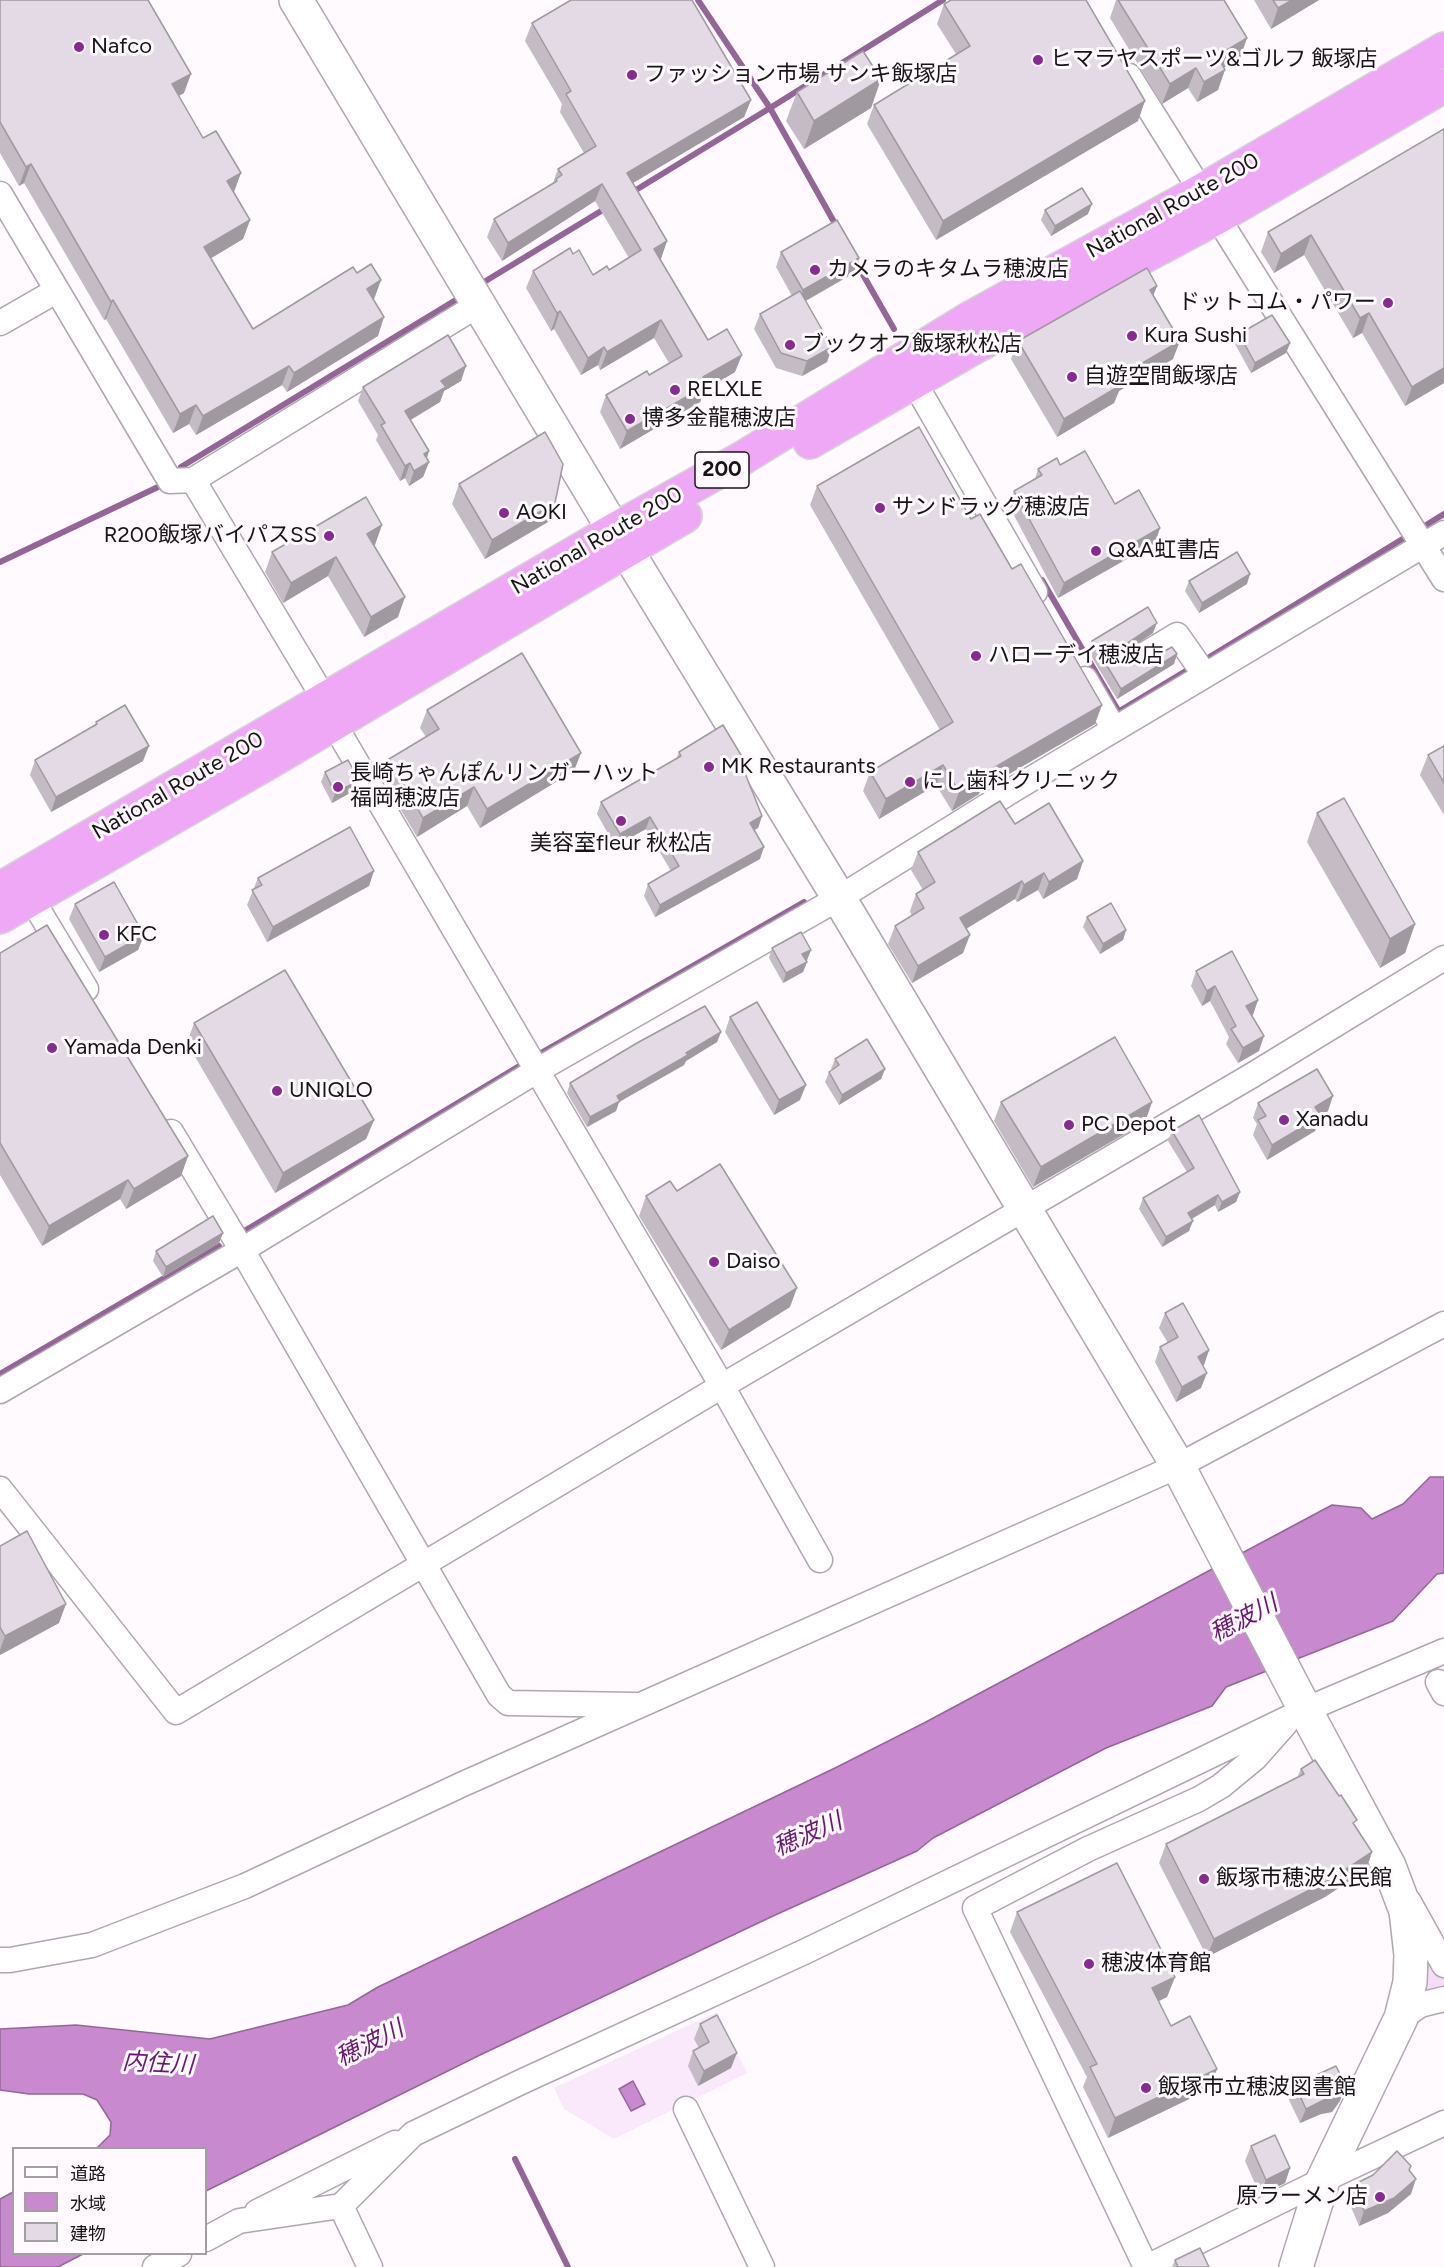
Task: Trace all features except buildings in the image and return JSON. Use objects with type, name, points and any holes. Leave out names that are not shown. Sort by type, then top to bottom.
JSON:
[{"type":"highway","name":"National Route 200","points":[[0,916],[330,712],[620,540],[973,348],[1209,204],[1444,49]]},
{"type":"highway","name":"National Route 200","points":[[620,540],[741,459],[967,320],[1209,204],[1444,86]]},
{"type":"highway","name":"National Route 200","points":[[0,889],[330,712]]},
{"type":"street","points":[[296,0],[620,540],[839,898],[1179,1466],[1299,1710],[1444,1965]]},
{"type":"street","points":[[1119,61],[1209,204],[1425,535],[1444,579]]},
{"type":"street","points":[[0,194],[170,481],[194,480],[478,305]]},
{"type":"street","points":[[0,323],[56,291]]},
{"type":"street","points":[[914,382],[1043,607]]},
{"type":"street","points":[[194,480],[722,1386],[820,1560]]},
{"type":"street","points":[[0,1391],[242,1250],[538,1070],[839,898],[1114,729],[1200,667],[1425,535]]},
{"type":"street","points":[[1134,661],[1177,635],[1200,667]]},
{"type":"street","points":[[1072,658],[1114,729]]},
{"type":"street","points":[[31,898],[98,1009]]},
{"type":"street","points":[[0,1489],[176,1712],[722,1386],[1286,1055],[1444,958]]},
{"type":"street","points":[[158,1109],[499,1695],[508,1703],[640,1706]]},
{"type":"street","points":[[0,1960],[92,1945],[245,1886],[463,1784],[1179,1466],[1444,1324]]},
{"type":"street","points":[[207,2238],[413,2134],[804,1952],[1299,1710],[1444,1651]]},
{"type":"street","points":[[1299,1710],[1255,1758],[1221,1786],[1199,1799],[1088,1849],[975,1908],[1146,2267],[1444,2123]]},
{"type":"street","points":[[1296,2267],[1323,2180],[1401,2018],[1410,1982],[1411,1955],[1406,1911],[1389,1866]]},
{"type":"street","points":[[1401,2018],[1420,2006],[1444,1999]]},
{"type":"street","points":[[686,2109],[762,2267]]},
{"type":"street","points":[[239,2221],[341,2206],[413,2134]]},
{"type":"street","points":[[341,2206],[370,2267]]},
{"type":"street","points":[[155,2267],[176,2255]]},
{"type":"shaded area","points":[[1422,1939],[1444,1978],[1444,1992],[1420,1999]]},
{"type":"shaded area","points":[[717,2012],[747,2073],[614,2139],[564,2109],[554,2088]]},
{"type":"water","points":[[1430,1477],[1444,1477],[1444,1573],[1437,1574],[1393,1621],[1226,1687],[1212,1706],[1106,1748],[933,1838],[917,1851],[773,1916],[480,2055],[207,2191],[207,2147],[98,2147],[110,2135],[111,2122],[97,2100],[83,2094],[29,2094],[0,2090],[0,2029],[76,2025],[210,2039],[348,2005],[378,1987],[924,1723],[1332,1505],[1361,1508],[1372,1519],[1403,1504]]},
{"type":"water","points":[[633,2081],[645,2104],[631,2111],[619,2089]]},
{"type":"water","points":[[12,2193],[12,2255],[81,2255],[58,2267],[0,2267],[0,2199]]},
{"type":"waterway","points":[[698,0],[770,108],[943,0]]},
{"type":"waterway","points":[[631,193],[770,108],[838,229]]},
{"type":"waterway","points":[[484,282],[606,208]]},
{"type":"waterway","points":[[854,259],[894,329]]},
{"type":"waterway","points":[[181,467],[459,298]]},
{"type":"waterway","points":[[0,562],[158,487]]},
{"type":"waterway","points":[[1418,530],[1444,514]]},
{"type":"waterway","points":[[1203,661],[1409,535]]},
{"type":"waterway","points":[[1042,580],[1119,712]]},
{"type":"waterway","points":[[1113,715],[1194,666]]},
{"type":"waterway","points":[[541,1053],[804,902]]},
{"type":"waterway","points":[[241,1233],[521,1065]]},
{"type":"waterway","points":[[0,1374],[219,1246]]},
{"type":"waterway","points":[[515,2159],[568,2267]]},
{"type":"place","name":"Nafco","points":[[79,47]]},
{"type":"place","name":"ヒマラヤスポーツ&ゴルフ 飯塚店","points":[[1038,60]]},
{"type":"place","name":"ファッション市場 サンキ飯塚店","points":[[632,75]]},
{"type":"place","name":"カメラのキタムラ穂波店","points":[[815,270]]},
{"type":"place","name":"ドットコム・パワー","points":[[1388,303]]},
{"type":"place","name":"Kura Sushi","points":[[1132,336]]},
{"type":"place","name":"ブックオフ飯塚秋松店","points":[[790,345]]},
{"type":"place","name":"自遊空間飯塚店","points":[[1072,377]]},
{"type":"place","name":"RELXLE","points":[[675,390]]},
{"type":"place","name":"博多金龍穂波店","points":[[630,419]]},
{"type":"place","name":"サンドラッグ穂波店","points":[[880,508]]},
{"type":"place","name":"AOKI","points":[[504,513]]},
{"type":"place","name":"R200飯塚バイパスSS","points":[[329,536]]},
{"type":"place","name":"Q&A虹書店","points":[[1096,551]]},
{"type":"place","name":"ハローデイ穂波店","points":[[976,656]]},
{"type":"place","name":"MK Restaurants","points":[[709,767]]},
{"type":"place","name":"にし歯科クリニック","points":[[910,782]]},
{"type":"place","name":"長崎ちゃんぽんリンガーハット 福岡穂波店","points":[[338,787]]},
{"type":"place","name":"美容室fleur 秋松店","points":[[621,821]]},
{"type":"place","name":"KFC","points":[[104,935]]},
{"type":"place","name":"Yamada Denki","points":[[52,1048]]},
{"type":"place","name":"UNIQLO","points":[[277,1091]]},
{"type":"place","name":"Xanadu","points":[[1284,1120]]},
{"type":"place","name":"PC Depot","points":[[1069,1125]]},
{"type":"place","name":"Daiso","points":[[714,1262]]},
{"type":"place","name":"飯塚市穂波公民館","points":[[1204,1879]]},
{"type":"place","name":"穂波体育館","points":[[1089,1964]]},
{"type":"place","name":"飯塚市立穂波図書館","points":[[1146,2088]]},
{"type":"place","name":"原ラーメン店","points":[[1380,2197]]},
{"type":"water label","name":"穂波川","points":[[1244,1619]]},
{"type":"water label","name":"穂波川","points":[[808,1835]]},
{"type":"water label","name":"穂波川","points":[[370,2044]]},
{"type":"water label","name":"内住川","points":[[158,2064]]}]
